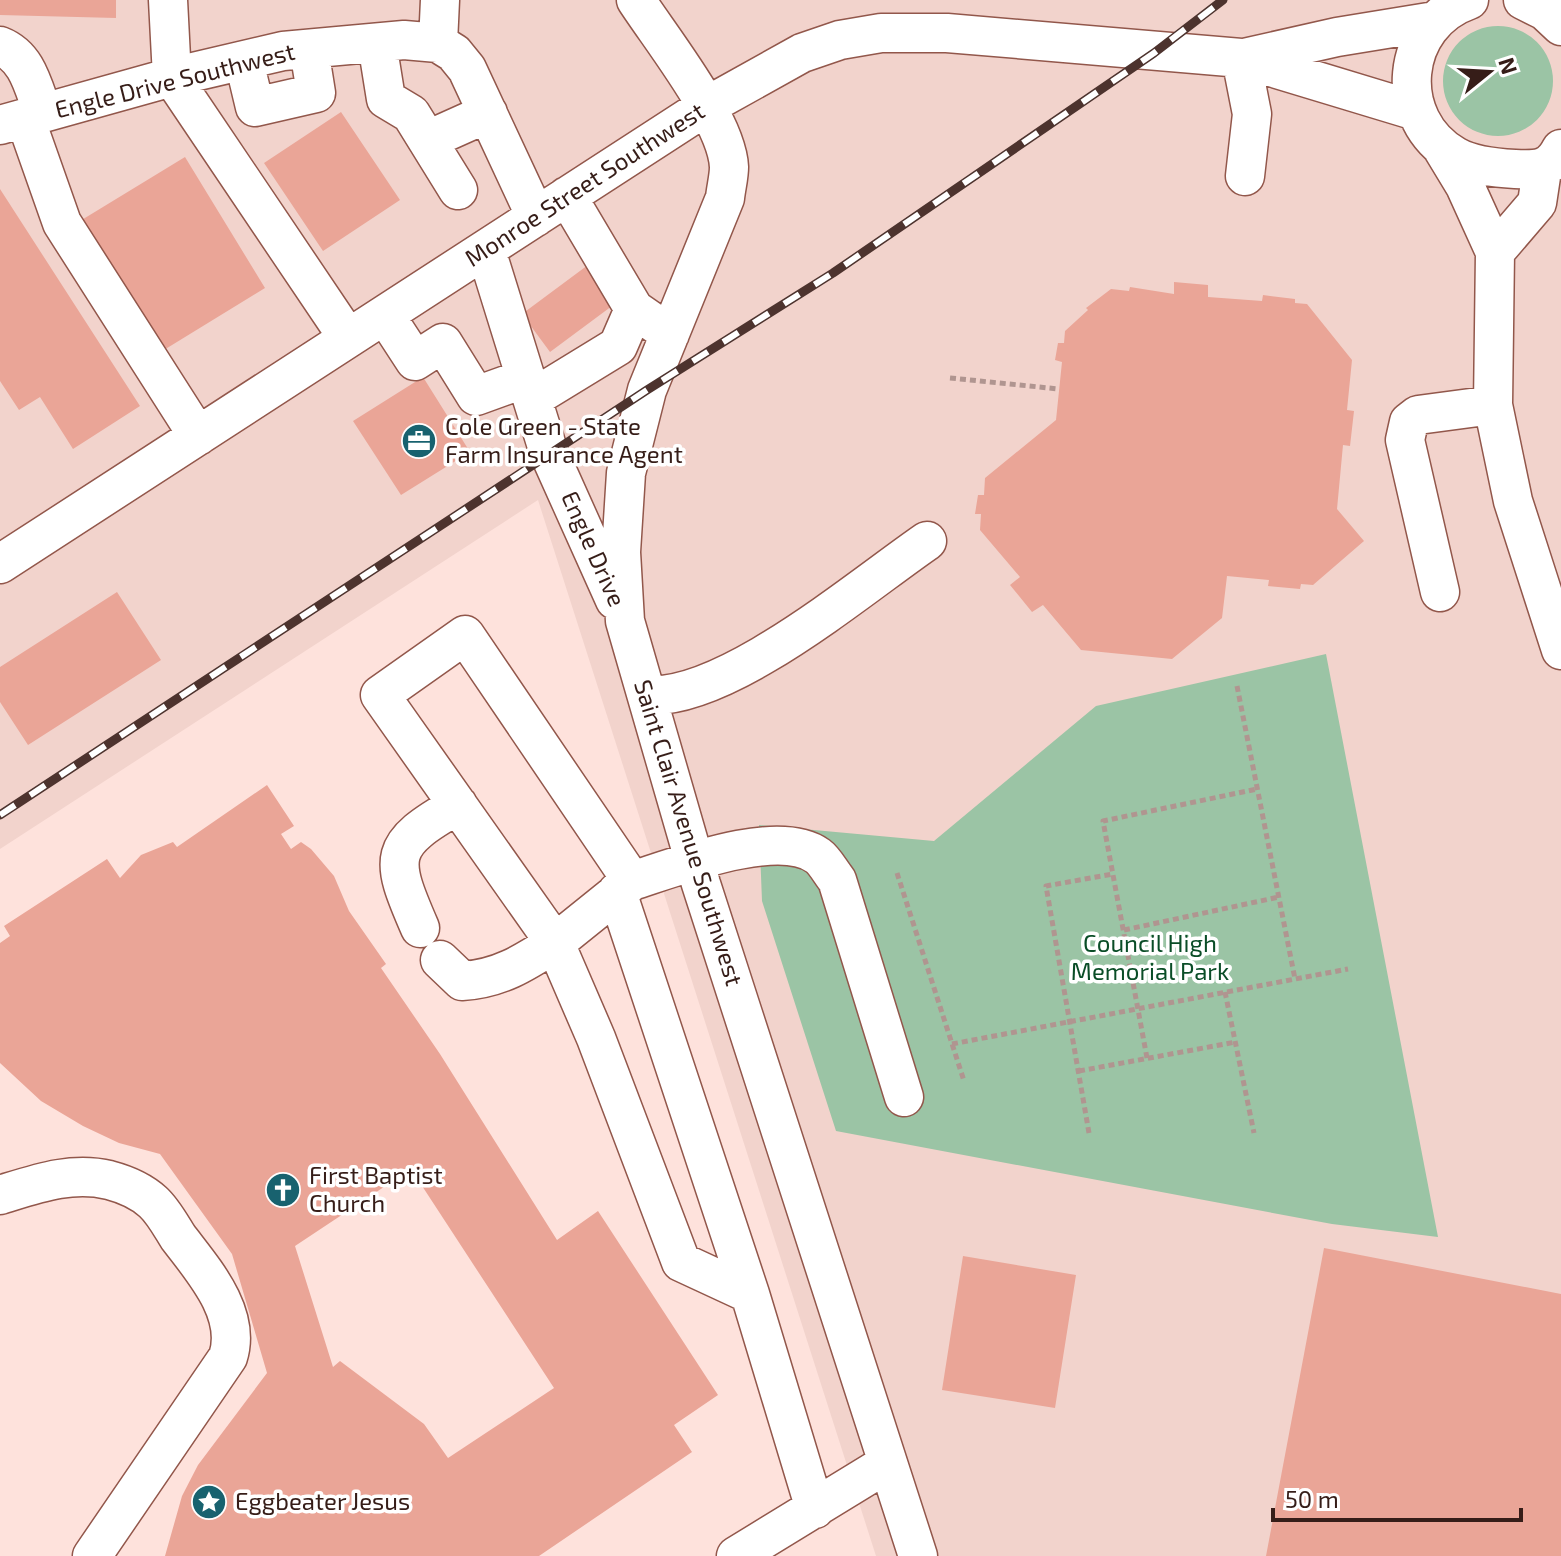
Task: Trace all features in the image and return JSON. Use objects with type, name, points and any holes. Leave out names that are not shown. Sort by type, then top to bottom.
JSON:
[{"type":"street","points":[[168,0],[172,77],[348,338]]},
{"type":"street","points":[[440,0],[438,43],[454,53],[467,69],[536,217]]},
{"type":"street","name":"Saint Clair Avenue Southwest","points":[[636,0],[705,107],[724,145],[729,167],[725,198],[647,390],[626,473],[621,552],[625,621],[694,862],[918,1556]]},
{"type":"street","name":"Monroe Street Southwest","points":[[1241,58],[1455,6]]},
{"type":"street","name":"Monroe Street Southwest","points":[[1455,6],[1420,40],[1412,63],[1410,87],[1422,125],[1442,148],[1476,165],[1554,162]]},
{"type":"street","name":"Monroe Street Southwest","points":[[0,564],[705,107],[802,53],[840,40],[881,33],[947,33],[1241,58],[1416,111]]},
{"type":"street","name":"Engle Drive Southwest","points":[[23,119],[172,77],[309,49],[404,40],[438,43]]},
{"type":"street","points":[[377,43],[386,99],[411,114],[430,139],[458,190]]},
{"type":"street","points":[[0,46],[12,51],[24,63],[23,119],[62,223],[198,436]]},
{"type":"street","points":[[1241,58],[1252,114],[1245,176]]},
{"type":"street","points":[[430,139],[488,113]]},
{"type":"street","points":[[1442,148],[1465,186],[1495,252],[1493,405],[1513,501],[1561,650]]},
{"type":"street","points":[[1495,252],[1537,203],[1554,162]]},
{"type":"street","points":[[567,196],[634,309],[670,334]]},
{"type":"street","name":"Engle Drive","points":[[486,250],[549,453],[625,621]]},
{"type":"street","points":[[385,315],[415,361],[443,343],[476,396],[530,388],[618,346],[634,309]]},
{"type":"street","points":[[1440,592],[1405,440],[1407,427],[1418,415],[1493,405]]},
{"type":"street","points":[[647,695],[686,692],[738,672],[927,541]]},
{"type":"street","points":[[750,1294],[681,1262],[596,1038],[555,943],[380,695],[465,635],[624,886],[750,1294],[815,1509]]},
{"type":"street","points":[[420,928],[398,878],[401,852],[417,828],[458,805]]},
{"type":"street","points":[[440,960],[462,981],[486,980],[514,969],[555,943],[624,886],[694,862],[780,843],[817,856],[837,880],[904,1097]]},
{"type":"street","points":[[0,1195],[50,1180],[81,1176],[132,1188],[154,1202],[216,1289],[227,1317],[233,1341],[228,1357],[92,1556]]},
{"type":"street","points":[[736,1556],[888,1463]]},
{"type":"path","points":[[950,378],[1059,389]]},
{"type":"path","points":[[1237,686],[1295,979]]},
{"type":"path","points":[[1147,1058],[1103,821],[1257,789]]},
{"type":"path","points":[[897,873],[964,1081]]},
{"type":"path","points":[[1089,1133],[1046,886],[1113,874]]},
{"type":"path","points":[[1124,930],[1279,897]]},
{"type":"path","points":[[952,1044],[1348,969]]},
{"type":"path","points":[[1225,992],[1254,1133]]},
{"type":"path","points":[[1079,1071],[1236,1042]]},
{"type":"shaded area","points":[[0,0],[1561,0],[1561,1556],[876,1556],[538,500],[0,849]]},
{"type":"green space","points":[[1498,26],[1519,30],[1537,42],[1549,60],[1553,81],[1549,102],[1537,120],[1519,132],[1498,136],[1477,132],[1459,120],[1447,102],[1443,81],[1447,60],[1459,42],[1477,30]]},
{"type":"green space","name":"Council High Memorial Park","points":[[1326,654],[1438,1237],[1332,1224],[836,1131],[762,901],[759,825],[934,841],[1096,706]]},
{"type":"building","points":[[0,0],[116,0],[116,18],[0,15]]},
{"type":"building","points":[[341,112],[400,200],[323,251],[264,163]]},
{"type":"building","points":[[185,157],[265,288],[159,353],[80,221]]},
{"type":"building","points":[[0,189],[140,406],[73,449],[40,397],[19,410],[0,381]]},
{"type":"building","points":[[588,265],[616,303],[550,352],[522,314]]},
{"type":"building","points":[[1174,282],[1208,285],[1208,297],[1262,301],[1263,295],[1295,299],[1295,303],[1307,304],[1352,360],[1347,410],[1354,411],[1350,446],[1343,445],[1337,509],[1364,541],[1313,585],[1301,584],[1300,589],[1268,586],[1269,580],[1227,576],[1222,618],[1172,659],[1081,650],[1043,605],[1032,612],[1010,585],[1020,577],[980,530],[981,514],[975,514],[978,495],[984,495],[985,478],[1056,420],[1062,362],[1055,360],[1058,343],[1064,343],[1065,331],[1088,310],[1086,308],[1111,289],[1129,291],[1130,287],[1174,294]]},
{"type":"building","points":[[423,377],[470,452],[401,495],[353,421]]},
{"type":"building","points":[[117,592],[161,660],[28,745],[0,702],[0,667]]},
{"type":"building","name":"First Baptist Church","points":[[267,785],[294,826],[281,834],[291,849],[301,842],[311,849],[334,876],[349,911],[386,964],[381,968],[440,1054],[557,1240],[598,1211],[718,1395],[674,1425],[692,1452],[539,1556],[165,1556],[182,1496],[198,1465],[267,1373],[232,1254],[160,1154],[119,1143],[83,1126],[41,1101],[0,1063],[0,943],[10,936],[4,926],[107,859],[120,878],[141,855],[173,842],[177,847]],"holes":[[[411,1169],[554,1388],[448,1458],[424,1424],[340,1361],[333,1367],[295,1246]]]},
{"type":"building","points":[[1324,1248],[1561,1294],[1561,1556],[1266,1556]]},
{"type":"building","points":[[963,1256],[1076,1275],[1055,1408],[942,1390]]},
{"type":"railway","points":[[0,815],[647,390],[833,273],[1154,53],[1223,0]]},
{"type":"place","name":"Cole Green - State Farm Insurance Agent","points":[[419,441]]},
{"type":"place","name":"First Baptist Church","points":[[283,1190]]},
{"type":"place","name":"Eggbeater Jesus","points":[[209,1502]]}]
